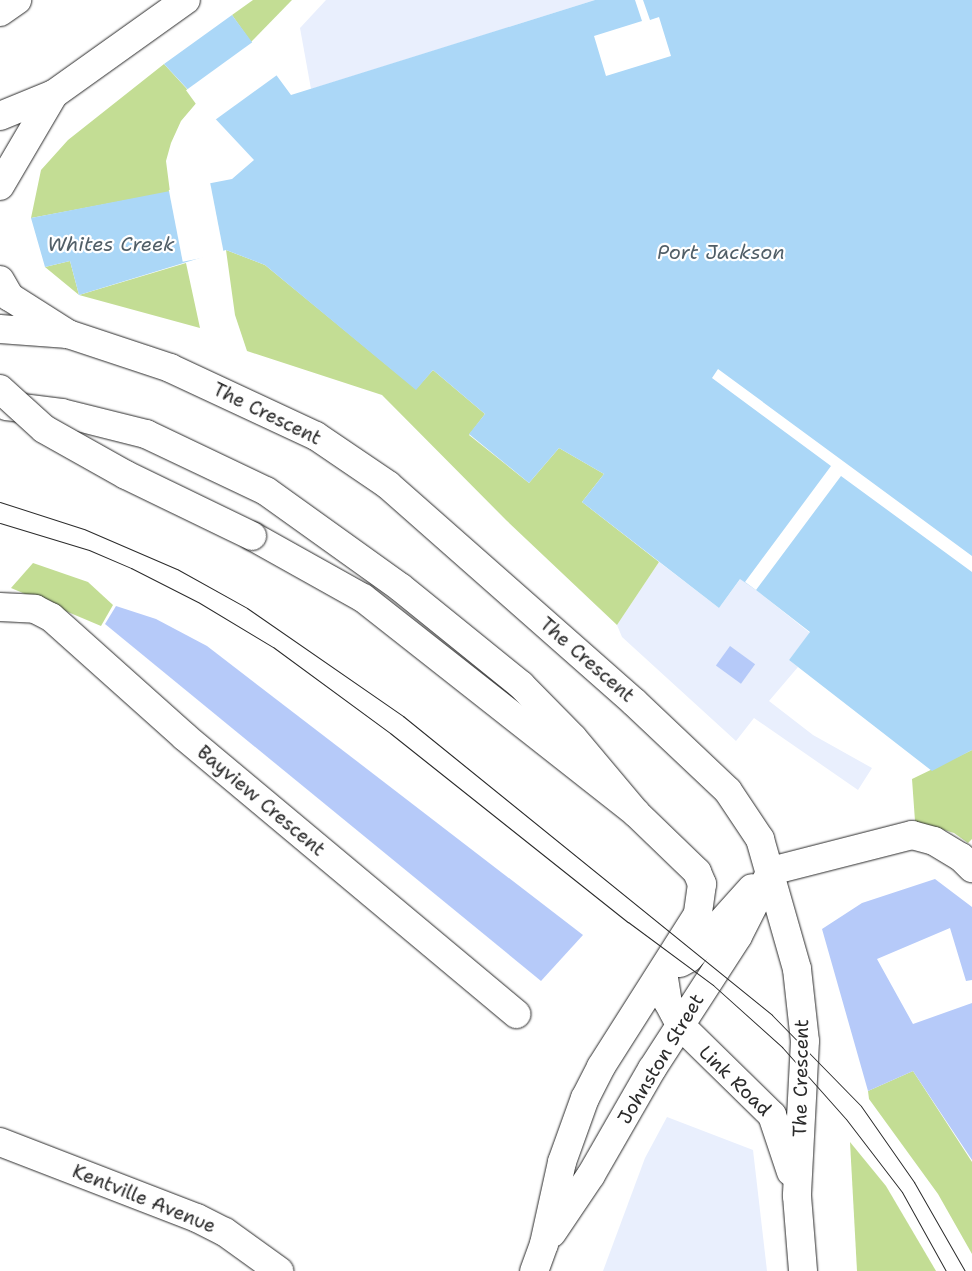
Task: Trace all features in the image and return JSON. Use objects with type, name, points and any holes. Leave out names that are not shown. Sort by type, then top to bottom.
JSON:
[{"type":"main road","points":[[0,12],[17,0]]},
{"type":"main road","points":[[0,116],[54,94],[186,0]]},
{"type":"main road","points":[[0,186],[54,94]]},
{"type":"main road","points":[[0,280],[10,297],[68,334]]},
{"type":"main road","name":"The Crescent","points":[[0,329],[68,334],[170,368],[255,405],[316,436],[388,485],[634,702],[714,776],[760,839],[771,871],[797,969],[804,1021],[797,1196],[802,1271]]},
{"type":"main road","points":[[0,389],[44,429],[126,475],[252,536],[363,598],[636,813]]},
{"type":"main road","points":[[0,406],[62,413],[146,434],[266,491],[400,587],[521,685],[572,738],[636,813]]},
{"type":"main road","name":"Bayview Crescent","points":[[0,607],[35,609],[51,617],[185,737],[516,1014]]},
{"type":"main road","name":"Johnston Street","points":[[534,1271],[544,1244],[562,1162],[586,1098],[601,1067],[698,914],[703,899],[702,884],[692,866],[636,813]]},
{"type":"main road","points":[[663,972],[689,958],[771,871],[912,835],[934,841],[961,857],[972,868]]},
{"type":"main road","name":"Johnston Street","points":[[544,1244],[591,1175],[680,1025],[738,936],[771,871]]},
{"type":"main road","name":"Link Road","points":[[663,972],[668,1002],[680,1025],[772,1115],[780,1130],[797,1196]]},
{"type":"main road","name":"Kentville Avenue","points":[[0,1142],[197,1218],[225,1232],[279,1271]]},
{"type":"shaded area","points":[[326,0],[595,0],[311,89],[300,28]]},
{"type":"shaded area","points":[[659,562],[719,608],[741,578],[810,633],[789,660],[798,667],[769,701],[813,735],[872,768],[858,790],[754,718],[736,741],[622,637],[617,625]]},
{"type":"shaded area","points":[[667,1117],[753,1150],[767,1271],[603,1271],[645,1158]]},
{"type":"green space","points":[[253,0],[292,0],[251,42],[232,15]]},
{"type":"green space","points":[[164,64],[198,101],[181,121],[171,143],[166,161],[170,192],[31,218],[41,170],[68,140]]},
{"type":"green space","points":[[226,250],[265,265],[416,389],[433,370],[485,414],[469,435],[529,483],[559,448],[604,474],[582,502],[659,562],[617,625],[506,520],[382,395],[247,351],[235,315]]},
{"type":"green space","points":[[70,261],[79,295],[45,267]]},
{"type":"green space","points":[[186,263],[200,328],[79,295]]},
{"type":"green space","points":[[33,563],[88,582],[113,605],[101,626],[11,588]]},
{"type":"green space","points":[[972,750],[972,839],[968,843],[954,833],[915,821],[912,779]]},
{"type":"green space","points":[[913,1071],[972,1162],[972,1254],[938,1194],[869,1099],[868,1091]]},
{"type":"green space","points":[[850,1142],[886,1186],[936,1271],[857,1271]]},
{"type":"water","name":"Port Jackson","points":[[595,0],[972,0],[972,750],[932,771],[789,660],[810,632],[756,590],[740,579],[719,608],[582,502],[604,474],[559,448],[529,483],[469,434],[485,414],[433,370],[416,390],[265,265],[226,250],[79,295],[70,261],[45,267],[31,218],[232,179],[254,160],[164,64],[232,15],[291,95]]},
{"type":"pier","points":[[635,0],[643,0],[650,20],[659,17],[671,56],[606,76],[594,36],[642,21]]},
{"type":"pier","points":[[254,41],[278,74],[210,124],[186,90]]},
{"type":"pier","points":[[210,182],[224,254],[183,262],[169,190]]},
{"type":"pier","points":[[718,369],[972,556],[972,572],[841,476],[756,590],[745,582],[831,466],[712,378]]},
{"type":"building","points":[[116,606],[156,619],[207,646],[583,935],[541,981],[105,624]]},
{"type":"building","points":[[730,646],[755,664],[741,684],[716,665]]},
{"type":"building","points":[[935,879],[972,907],[972,980],[966,981],[950,928],[877,959],[913,1024],[972,1003],[972,1160],[913,1071],[868,1091],[822,929],[862,903]]},
{"type":"tram line","points":[[0,502],[84,529],[177,569],[247,608],[403,716],[772,1015],[861,1106],[914,1182],[965,1271]]},
{"type":"tram line","points":[[0,523],[89,550],[131,568],[198,602],[273,647],[390,733],[628,922],[713,985],[782,1047],[846,1119],[902,1192],[946,1271]]},
{"type":"water label","name":"Whites Creek","points":[[111,244]]}]
